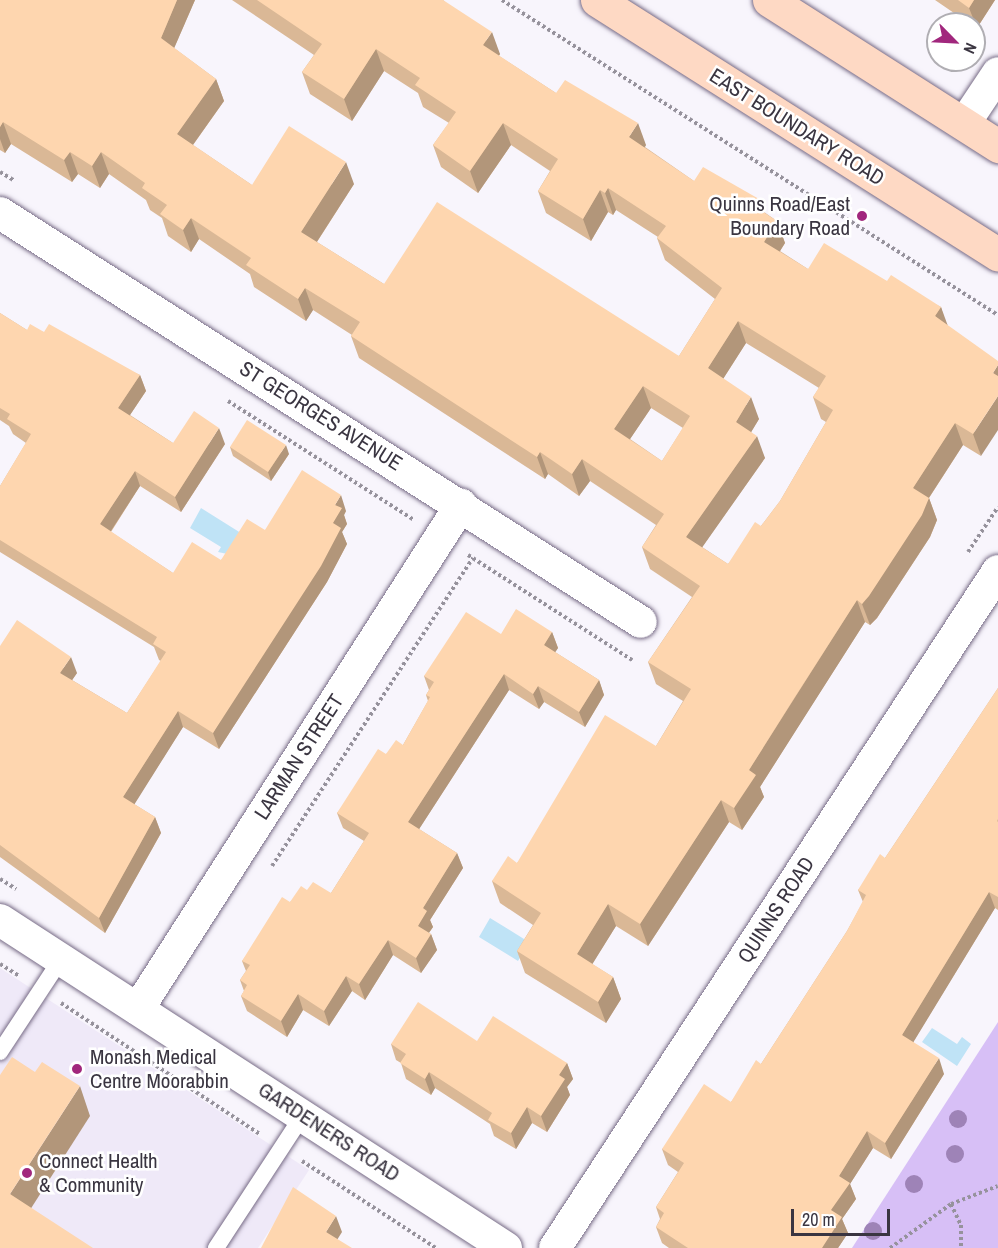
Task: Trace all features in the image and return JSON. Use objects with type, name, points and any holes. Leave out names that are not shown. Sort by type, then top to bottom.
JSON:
[{"type":"main road","name":"EAST BOUNDARY ROAD","points":[[597,0],[998,254]]},
{"type":"main road","points":[[769,0],[998,146]]},
{"type":"street","points":[[964,124],[998,73]]},
{"type":"street","name":"ST GEORGES AVENUE","points":[[0,213],[461,505],[640,622]]},
{"type":"street","name":"LARMAN STREET","points":[[138,1009],[461,505]]},
{"type":"street","name":"QUINNS ROAD","points":[[555,1248],[998,571]]},
{"type":"street","name":"GARDENERS ROAD","points":[[0,920],[506,1248]]},
{"type":"lane","points":[[0,1052],[61,959]]},
{"type":"lane","points":[[216,1248],[303,1115]]},
{"type":"path","points":[[502,0],[998,315]]},
{"type":"path","points":[[222,397],[632,660]]},
{"type":"path","points":[[966,556],[998,507]]},
{"type":"path","points":[[406,529],[413,519]]},
{"type":"path","points":[[0,879],[20,892]]},
{"type":"path","points":[[0,964],[436,1248]]},
{"type":"path","points":[[890,1248],[951,1204],[998,1186]]},
{"type":"path","points":[[951,1204],[961,1225],[961,1248]]},
{"type":"shaded area","name":"Monash Medical Centre Moorabbin","points":[[0,968],[309,1170],[258,1248],[0,1248]]},
{"type":"shaded area","points":[[998,1022],[998,1248],[852,1248]]},
{"type":"water","points":[[201,508],[244,535],[232,555],[218,552],[221,547],[190,528]]},
{"type":"water","points":[[490,918],[524,939],[532,937],[518,961],[479,937]]},
{"type":"water","points":[[932,1028],[957,1044],[962,1037],[971,1044],[957,1066],[922,1042]]},
{"type":"building","points":[[0,0],[177,0],[161,38],[216,79],[177,134],[252,185],[289,126],[346,162],[301,232],[384,284],[437,202],[679,356],[722,288],[657,238],[666,226],[608,188],[605,193],[600,190],[583,219],[538,191],[558,159],[503,123],[470,171],[433,145],[456,112],[415,85],[420,78],[376,49],[344,99],[302,72],[322,44],[257,0],[443,0],[492,32],[483,45],[556,93],[565,80],[638,123],[629,137],[694,181],[703,167],[759,199],[754,206],[777,221],[764,242],[808,269],[824,243],[887,281],[891,275],[941,307],[935,316],[998,361],[993,373],[998,376],[998,396],[973,434],[955,423],[913,488],[929,498],[922,515],[869,596],[862,604],[857,600],[749,770],[756,775],[734,808],[721,800],[640,924],[608,904],[577,954],[613,977],[598,1002],[517,951],[541,913],[492,881],[508,856],[517,863],[605,715],[656,746],[691,689],[648,662],[700,586],[642,547],[664,514],[582,459],[572,474],[540,452],[537,457],[351,336],[360,322],[305,288],[298,299],[246,265],[251,258],[191,218],[183,230],[160,214],[167,205],[142,188],[145,183],[101,152],[92,166],[70,152],[64,160],[3,122],[0,127]],"holes":[[[738,321],[826,376],[813,397],[833,410],[780,501],[761,526],[755,522],[728,564],[686,537],[757,436],[736,422],[751,397],[708,368]],[[643,386],[690,416],[662,461],[614,429]]]},
{"type":"building","points":[[958,0],[974,0],[969,8]]},
{"type":"building","points":[[0,313],[27,330],[30,324],[44,332],[49,324],[140,375],[118,408],[173,443],[194,411],[219,428],[175,497],[135,471],[100,524],[173,573],[192,542],[221,560],[247,519],[265,530],[302,470],[341,495],[335,505],[342,508],[333,523],[341,528],[321,566],[213,733],[178,711],[123,797],[155,817],[99,918],[0,845],[0,646],[17,620],[71,657],[60,673],[127,713],[166,652],[153,644],[157,637],[0,540],[0,486],[31,434],[7,419],[10,414],[0,408]]},
{"type":"building","points":[[247,420],[286,445],[268,472],[230,447]]},
{"type":"building","points":[[516,609],[552,632],[544,645],[599,680],[579,712],[538,686],[533,694],[504,674],[408,822],[457,853],[423,908],[427,911],[418,926],[431,934],[416,958],[388,940],[359,984],[346,976],[324,1011],[298,994],[281,1021],[241,996],[247,985],[240,980],[250,965],[242,961],[282,897],[290,902],[301,886],[307,890],[313,882],[331,893],[369,833],[337,813],[378,749],[386,754],[396,740],[403,745],[430,697],[426,695],[434,682],[424,676],[466,612],[501,634]]},
{"type":"building","points":[[998,688],[998,897],[989,892],[902,1035],[939,1058],[885,1143],[867,1131],[839,1176],[850,1183],[831,1210],[842,1217],[822,1248],[688,1248],[656,1227],[664,1213],[656,1207],[684,1163],[662,1149],[704,1084],[731,1102],[756,1060],[761,1064],[847,931],[866,895],[858,890],[880,854],[885,858]]},
{"type":"building","points":[[418,1002],[477,1041],[493,1016],[567,1063],[559,1075],[565,1079],[541,1116],[527,1107],[511,1133],[488,1120],[492,1113],[429,1072],[425,1079],[400,1063],[406,1054],[391,1044]]},
{"type":"building","name":"Connect Health & Community","points":[[12,1057],[35,1072],[42,1062],[80,1086],[10,1194],[93,1248],[0,1248],[0,1075]]},
{"type":"building","points":[[293,1187],[336,1216],[326,1232],[352,1248],[261,1248]]},
{"type":"place","name":"Quinns Road/East Boundary Road","points":[[862,216]]},
{"type":"place","name":"Monash Medical Centre Moorabbin","points":[[77,1069]]},
{"type":"place","name":"Connect Health & Community","points":[[27,1173]]}]
